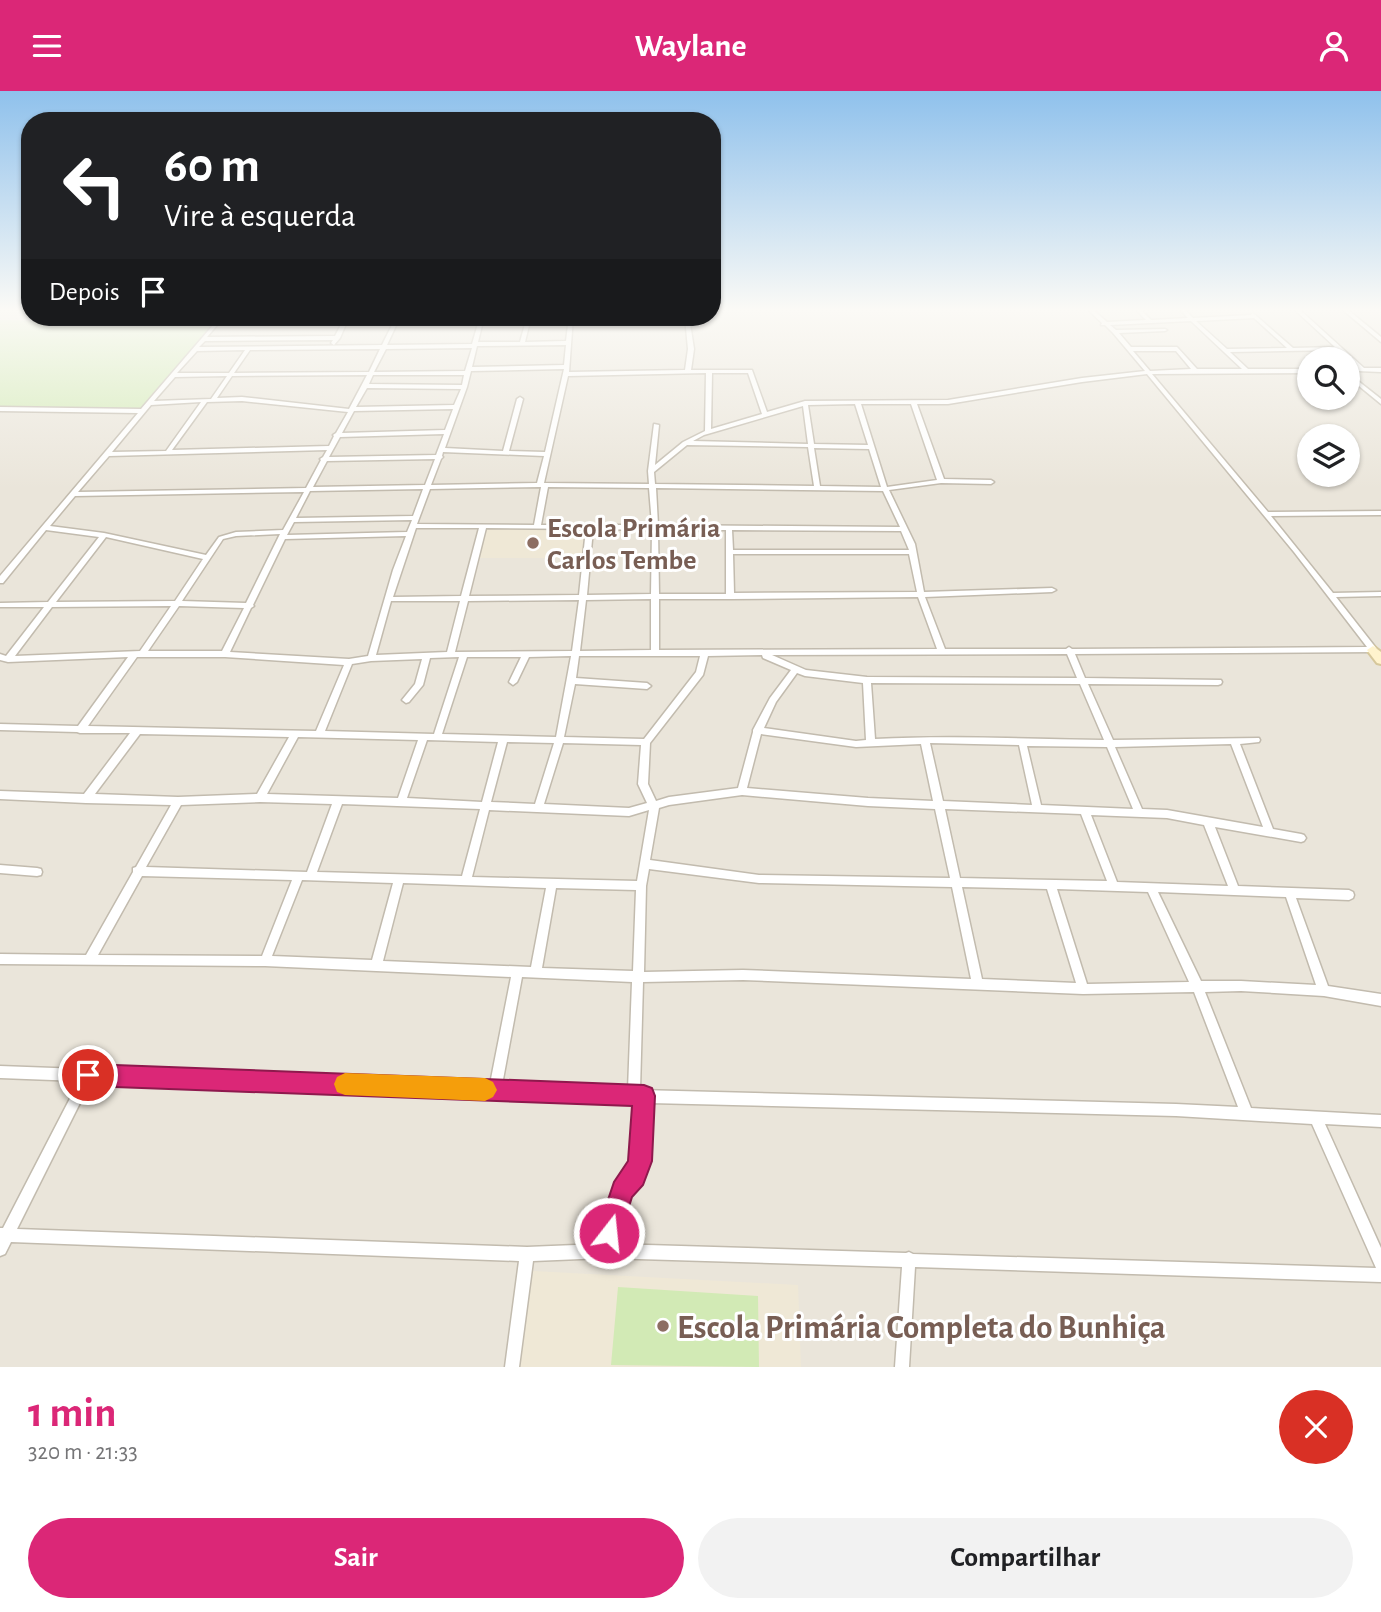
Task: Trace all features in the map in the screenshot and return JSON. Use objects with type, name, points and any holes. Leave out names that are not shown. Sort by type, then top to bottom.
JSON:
[{"type":"street","points":[[0,580],[179,370]]},
{"type":"street","points":[[168,452],[235,370]]},
{"type":"street","points":[[225,655],[283,535],[372,370]]},
{"type":"street","points":[[1146,370],[1378,653]]},
{"type":"street","points":[[1360,371],[1381,370]]},
{"type":"street","points":[[174,375],[369,376],[469,371],[750,371],[765,414]]},
{"type":"street","points":[[371,658],[388,599],[469,371]]},
{"type":"street","points":[[537,527],[545,454],[566,371]]},
{"type":"street","points":[[708,432],[709,371]]},
{"type":"street","points":[[651,471],[685,443],[708,432],[805,403],[915,403],[979,399],[1082,380],[1148,372],[1297,371]]},
{"type":"street","points":[[1360,384],[1381,402]]},
{"type":"street","points":[[365,386],[464,387]]},
{"type":"street","points":[[506,452],[520,399]]},
{"type":"street","points":[[149,403],[271,401],[351,410],[457,407]]},
{"type":"street","points":[[858,402],[885,489],[913,552],[922,594],[941,650]]},
{"type":"street","points":[[805,403],[817,486]]},
{"type":"street","points":[[915,403],[941,481]]},
{"type":"street","points":[[0,409],[141,411]]},
{"type":"street","points":[[655,652],[655,526],[651,471],[656,425]]},
{"type":"street","points":[[336,435],[448,432]]},
{"type":"street","points":[[685,443],[871,447]]},
{"type":"street","points":[[106,454],[329,448]]},
{"type":"street","points":[[323,459],[441,453],[545,454]]},
{"type":"street","points":[[74,494],[654,484],[885,489],[941,481],[991,482]]},
{"type":"street","points":[[1265,514],[1381,513]]},
{"type":"street","points":[[292,520],[415,522],[483,527],[902,529]]},
{"type":"street","points":[[450,654],[483,527]]},
{"type":"street","points":[[538,809],[560,740],[577,652],[590,527]]},
{"type":"street","points":[[729,527],[730,597]]},
{"type":"street","points":[[45,528],[104,535],[205,557]]},
{"type":"street","points":[[80,730],[221,538],[229,535],[411,534]]},
{"type":"street","points":[[4,658],[104,535]]},
{"type":"street","points":[[730,552],[913,552]]},
{"type":"street","points":[[388,599],[730,597],[1052,590]]},
{"type":"street","points":[[1329,595],[1381,594]]},
{"type":"street","points":[[0,605],[47,607],[175,603],[250,606]]},
{"type":"street","points":[[4,658],[138,654],[225,655],[349,662],[371,658],[464,653],[577,652],[764,655],[941,650],[1378,653]]},
{"type":"street","points":[[1069,650],[1139,812]]},
{"type":"street","points":[[437,737],[464,653]]},
{"type":"street","points":[[513,682],[527,653]]},
{"type":"street","points":[[605,1251],[622,1191],[635,1176],[640,1161],[638,977],[641,886],[654,807],[643,784],[646,742],[700,673],[705,653]]},
{"type":"street","points":[[406,700],[419,685],[427,655]]},
{"type":"street","points":[[764,655],[794,670],[867,680],[1082,684],[1218,682]]},
{"type":"street","points":[[319,734],[349,662]]},
{"type":"street","points":[[742,791],[757,730],[773,697],[794,670]]},
{"type":"street","points":[[867,680],[871,744]]},
{"type":"street","points":[[571,681],[647,686]]},
{"type":"street","points":[[0,727],[646,742]]},
{"type":"street","points":[[757,730],[871,744],[925,740],[1108,744],[1256,740]]},
{"type":"street","points":[[86,799],[136,732]]},
{"type":"street","points":[[260,798],[296,733]]},
{"type":"street","points":[[401,802],[424,737]]},
{"type":"street","points":[[466,880],[503,740]]},
{"type":"street","points":[[925,740],[978,985]]},
{"type":"street","points":[[1022,741],[1037,808]]},
{"type":"street","points":[[1234,741],[1269,831]]},
{"type":"street","points":[[0,795],[178,801],[260,798],[629,812],[669,801],[742,791],[940,805],[1139,812],[1301,838]]},
{"type":"street","points":[[90,958],[178,801]]},
{"type":"street","points":[[265,961],[338,801]]},
{"type":"street","points":[[1084,810],[1114,886]]},
{"type":"street","points":[[1208,822],[1235,891]]},
{"type":"street","points":[[646,864],[759,879],[1114,886],[1152,890],[1349,895]]},
{"type":"street","points":[[0,869],[37,871]]},
{"type":"street","points":[[137,871],[641,886]]},
{"type":"street","points":[[376,965],[399,878]]},
{"type":"street","points":[[536,971],[552,884]]},
{"type":"street","points":[[1051,885],[1083,989]]},
{"type":"street","points":[[1152,890],[1198,988],[1247,1114]]},
{"type":"street","points":[[1290,894],[1324,991]]},
{"type":"street","points":[[0,958],[265,961],[638,977],[743,975],[1083,989],[1241,986],[1324,991],[1381,1000]]},
{"type":"street","points":[[495,1090],[518,971]]},
{"type":"street","points":[[0,1072],[639,1096],[1176,1110],[1381,1121]]},
{"type":"street","points":[[0,1249],[3,1235],[88,1075]]},
{"type":"street","points":[[1316,1118],[1381,1263]]},
{"type":"street","points":[[3,1235],[527,1254],[605,1251],[1381,1275]]},
{"type":"street","points":[[512,1367],[527,1254]]},
{"type":"street","points":[[902,1367],[909,1259]]},
{"type":"shaded area","points":[[0,370],[1297,370],[1297,410],[1360,410],[1360,370],[1381,370],[1381,1367],[0,1367]]},
{"type":"shaded area","name":"Escola Primária Carlos Tembe","points":[[483,527],[590,527],[584,558],[475,558]]},
{"type":"shaded area","name":"Escola Primária Completa do Bunhiça","points":[[533,1271],[798,1285],[801,1367],[520,1367]]},
{"type":"green space","points":[[0,370],[175,370],[140,410],[0,407]]},
{"type":"green space","points":[[618,1287],[758,1296],[759,1367],[611,1365]]},
{"type":"slow traffic","points":[[345,1084],[485,1090]]},
{"type":"place","name":"Escola Primária Carlos Tembe","points":[[533,543]]},
{"type":"place","name":"Escola Primária Completa do Bunhiça","points":[[663,1326]]},
{"type":"route","points":[[88,1075],[644,1096],[640,1161],[635,1176],[622,1191],[609,1233]]}]
